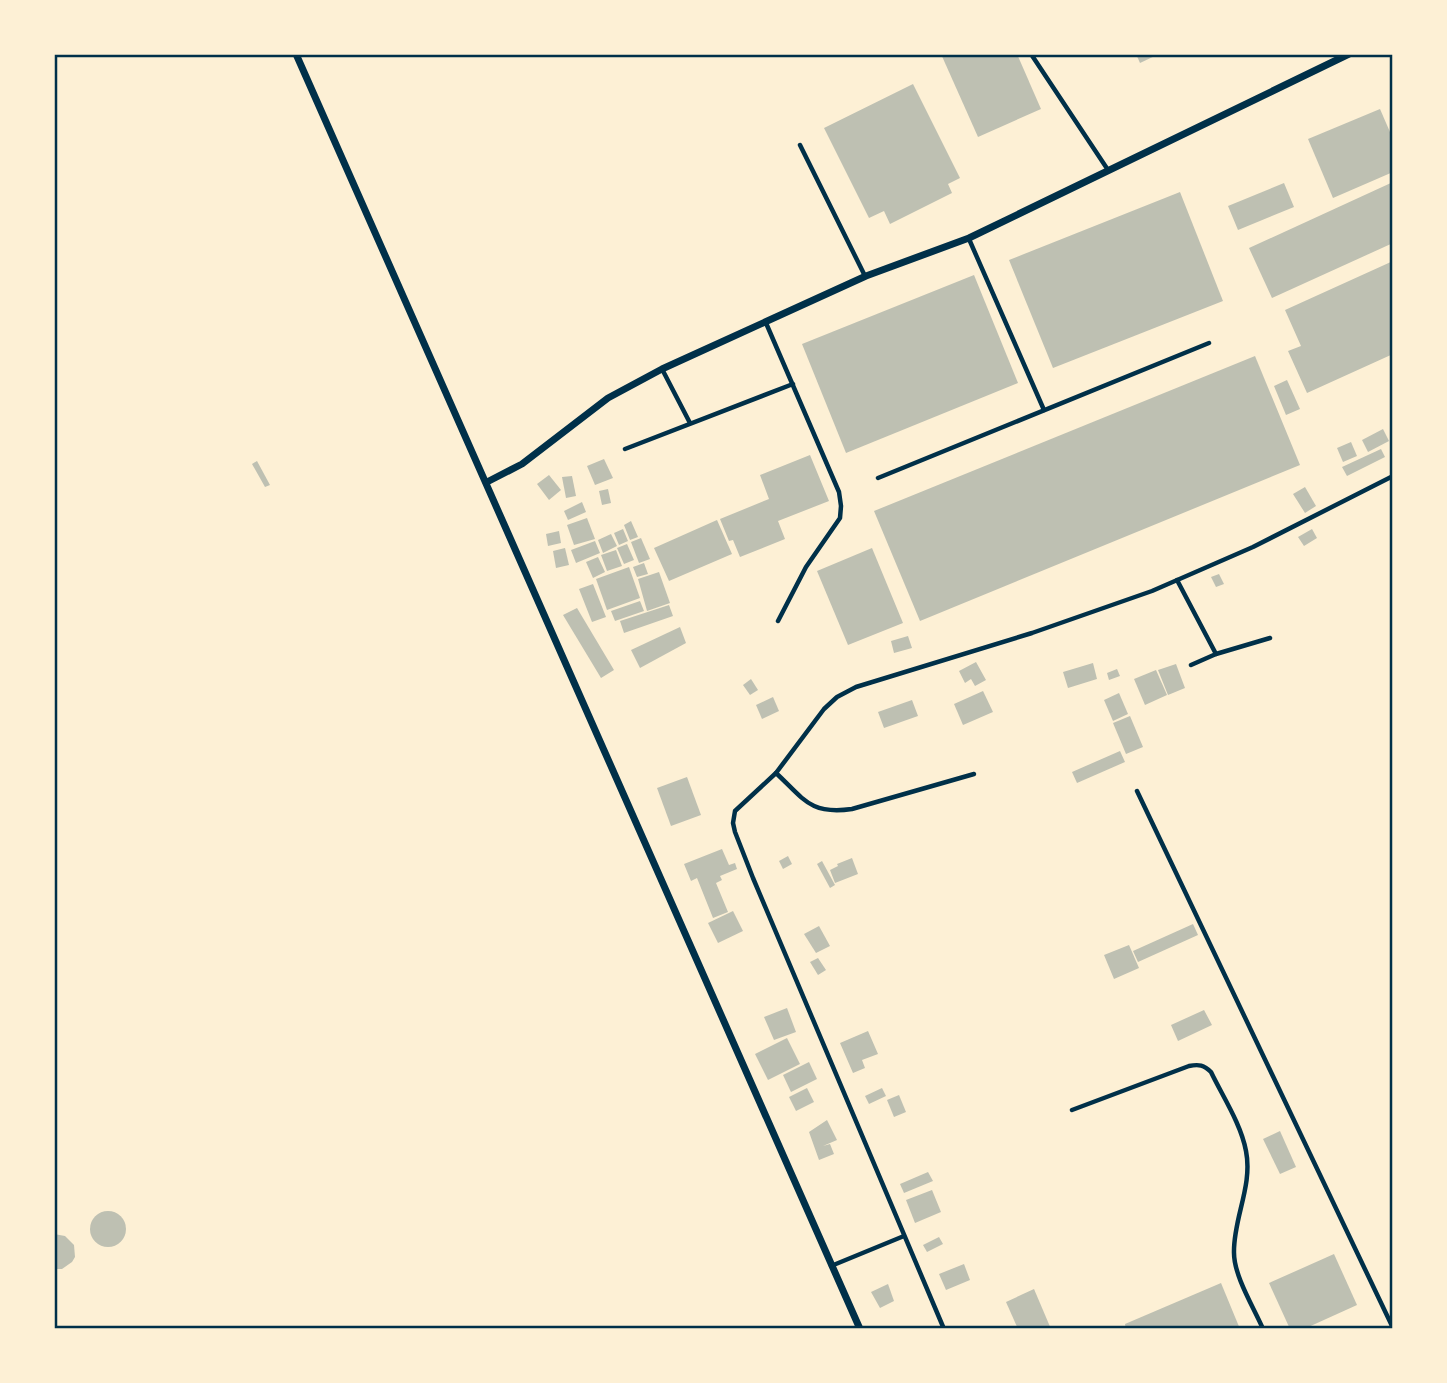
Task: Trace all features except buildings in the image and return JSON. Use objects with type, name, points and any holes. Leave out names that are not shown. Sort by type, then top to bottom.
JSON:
[{"type":"street","points":[[296,54],[860,1329]]},
{"type":"street","points":[[487,482],[522,464],[608,398],[662,369],[866,276],[969,238],[1349,54]]},
{"type":"lane","points":[[1031,54],[1108,170]]},
{"type":"lane","points":[[800,145],[866,276]]},
{"type":"lane","points":[[969,238],[1044,410]]},
{"type":"lane","points":[[766,323],[839,492],[841,506],[840,518],[806,567],[778,621]]},
{"type":"lane","points":[[878,478],[1209,343]]},
{"type":"lane","points":[[662,369],[690,423]]},
{"type":"lane","points":[[625,449],[793,384]]},
{"type":"lane","points":[[944,1329],[735,832],[735,811],[776,773],[824,709],[837,697],[856,687],[1032,634],[1177,580],[1253,547],[1393,477]]},
{"type":"lane","points":[[1177,580],[1216,654]]},
{"type":"lane","points":[[1191,665],[1216,654],[1270,638]]},
{"type":"lane","points":[[776,773],[813,807],[834,811],[852,809],[974,774]]},
{"type":"lane","points":[[1137,792],[1393,1328]]},
{"type":"lane","points":[[1072,1110],[1189,1066],[1198,1064],[1211,1072],[1243,1138],[1247,1154],[1244,1197],[1233,1252],[1235,1265],[1263,1329]]},
{"type":"lane","points":[[831,1266],[904,1236]]}]
